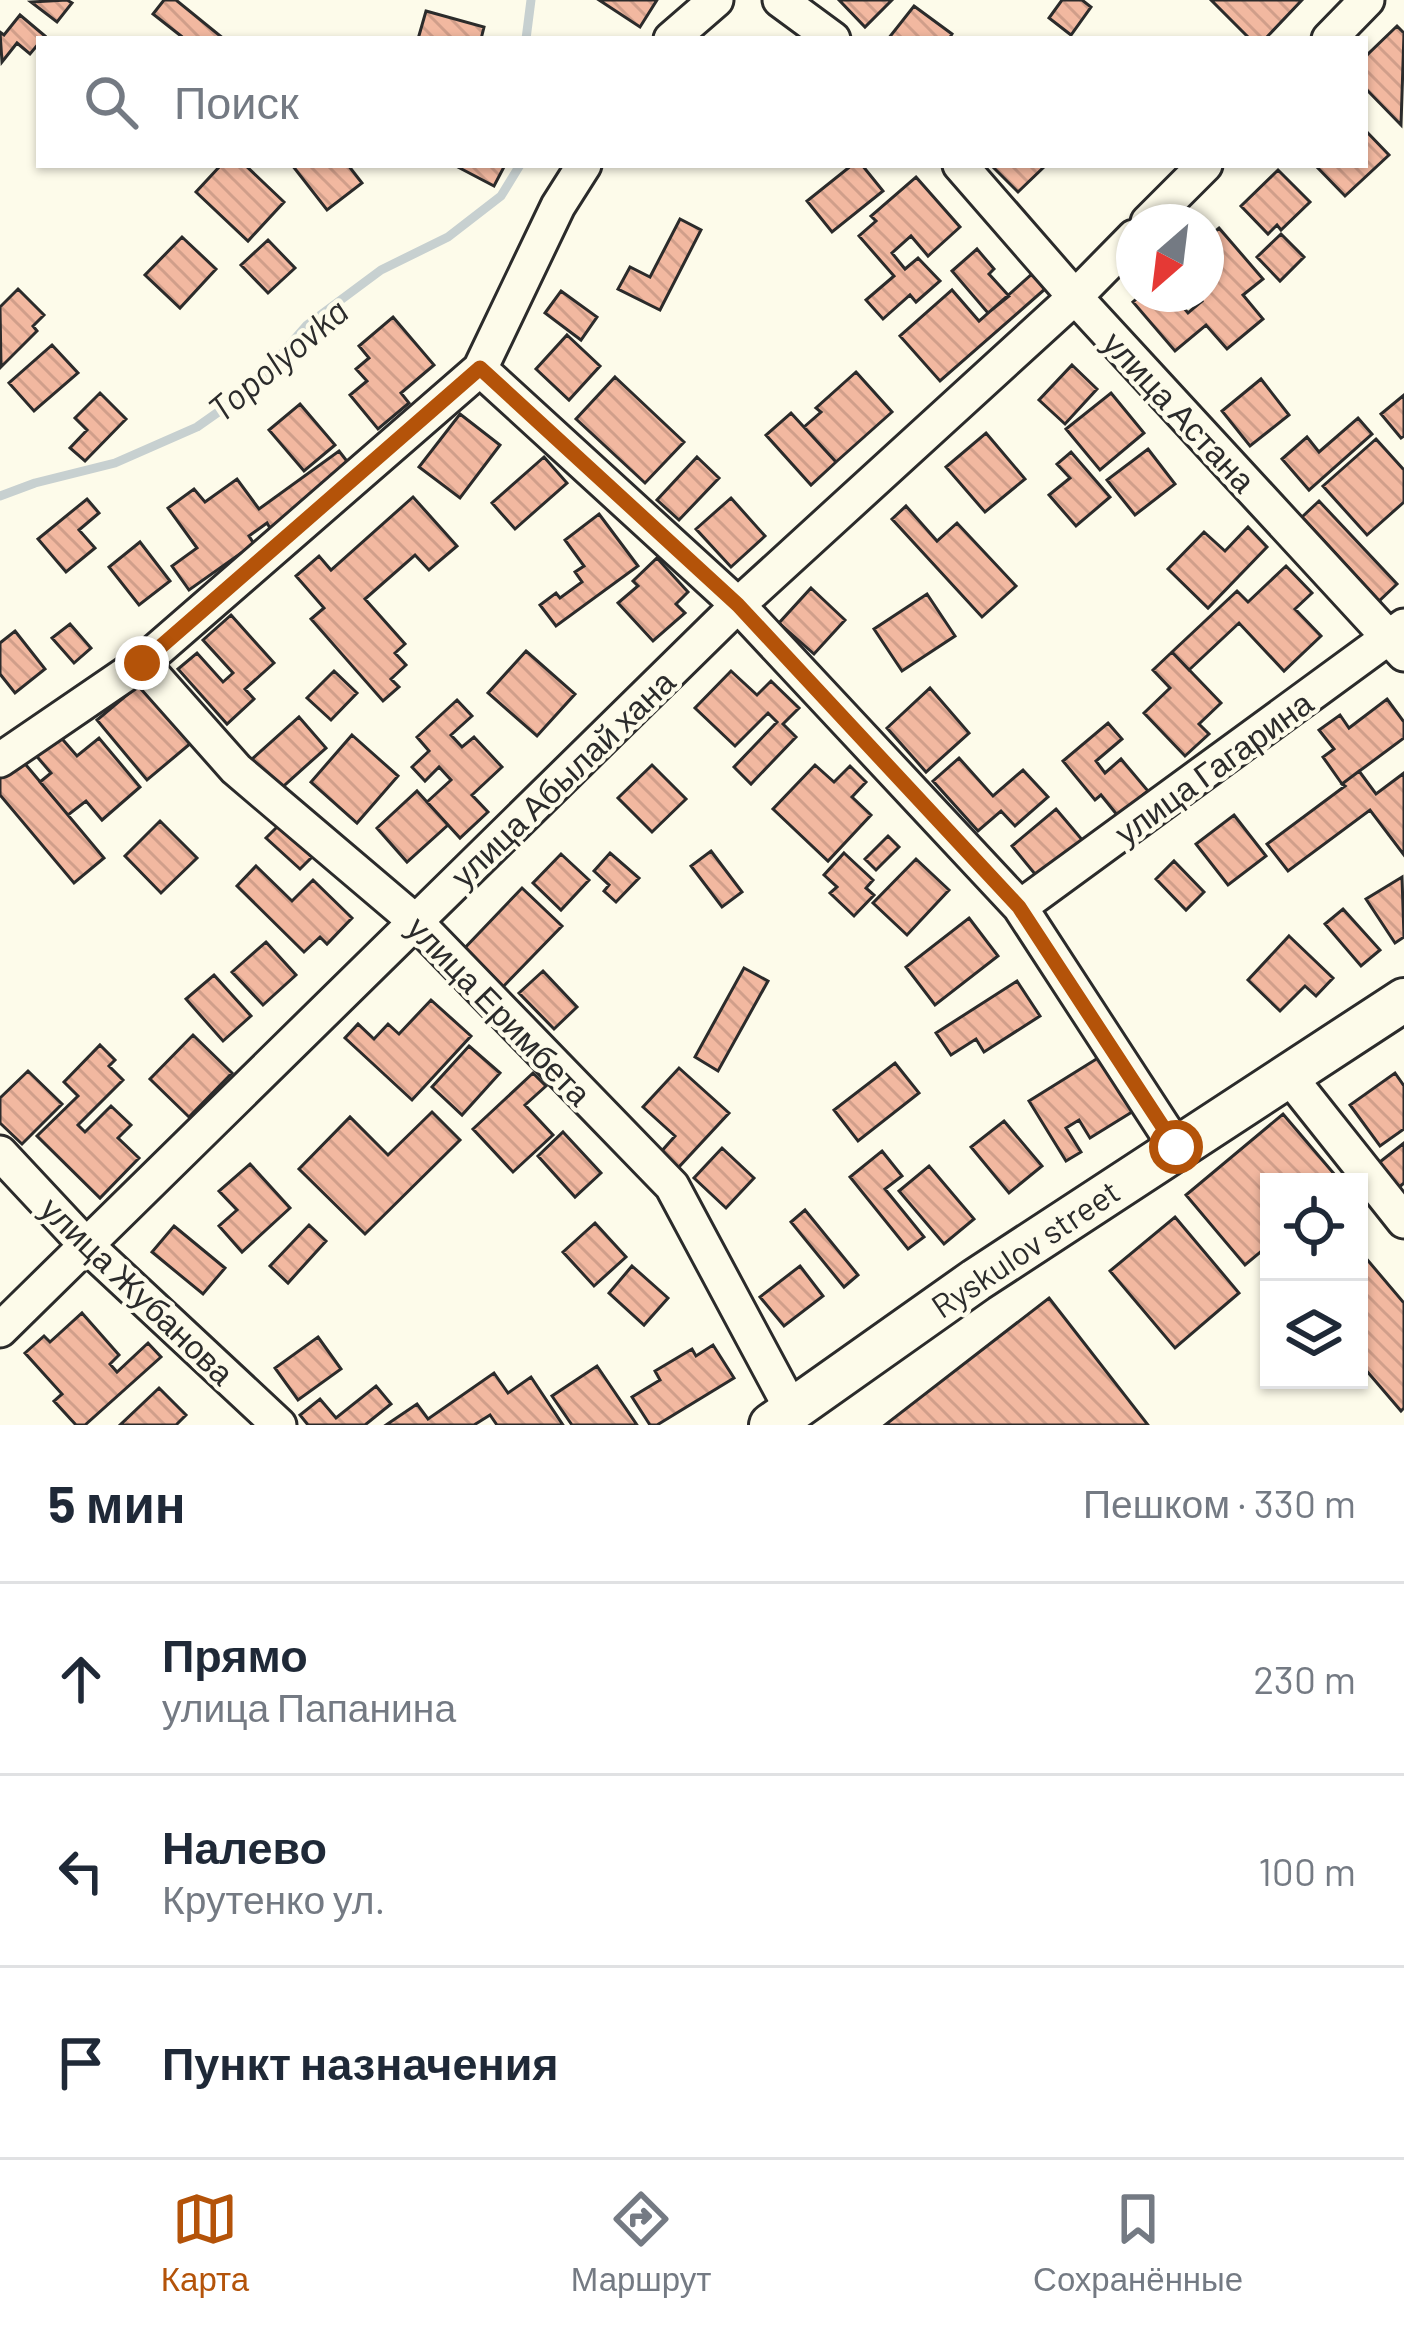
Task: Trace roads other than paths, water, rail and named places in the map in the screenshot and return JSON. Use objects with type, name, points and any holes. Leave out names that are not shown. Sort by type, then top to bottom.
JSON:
[{"type":"main road","name":"Ryskulov street","points":[[782,1418],[976,1280],[1404,1000]]},
{"type":"street","points":[[674,36],[716,0]]},
{"type":"street","points":[[780,0],[829,36]]},
{"type":"street","points":[[1332,36],[1367,0]]},
{"type":"street","points":[[0,760],[142,663],[480,368],[558,206],[582,168]]},
{"type":"street","name":"улица Астана","points":[[963,168],[1075,297],[1400,639]]},
{"type":"street","points":[[1166,204],[1201,168]]},
{"type":"street","name":"улица Абылай хана","points":[[0,1330],[738,605],[1116,255]]},
{"type":"street","points":[[480,368],[738,605],[1019,907],[1176,1147]]},
{"type":"street","name":"улица Гагарина","points":[[1019,907],[1400,639]]},
{"type":"street","name":"улица Еримбета","points":[[142,663],[236,769],[415,921],[672,1186],[782,1418]]},
{"type":"street","points":[[1288,1075],[1404,1221]]},
{"type":"street","name":"улица Жубанова","points":[[0,1153],[85,1244],[278,1425]]},
{"type":"waterway","name":"Topolyovka","points":[[526,36],[531,0]]},
{"type":"waterway","name":"Topolyovka","points":[[0,496],[115,463],[197,427],[251,389],[307,325],[381,270],[448,237],[501,196],[518,168]]}]
